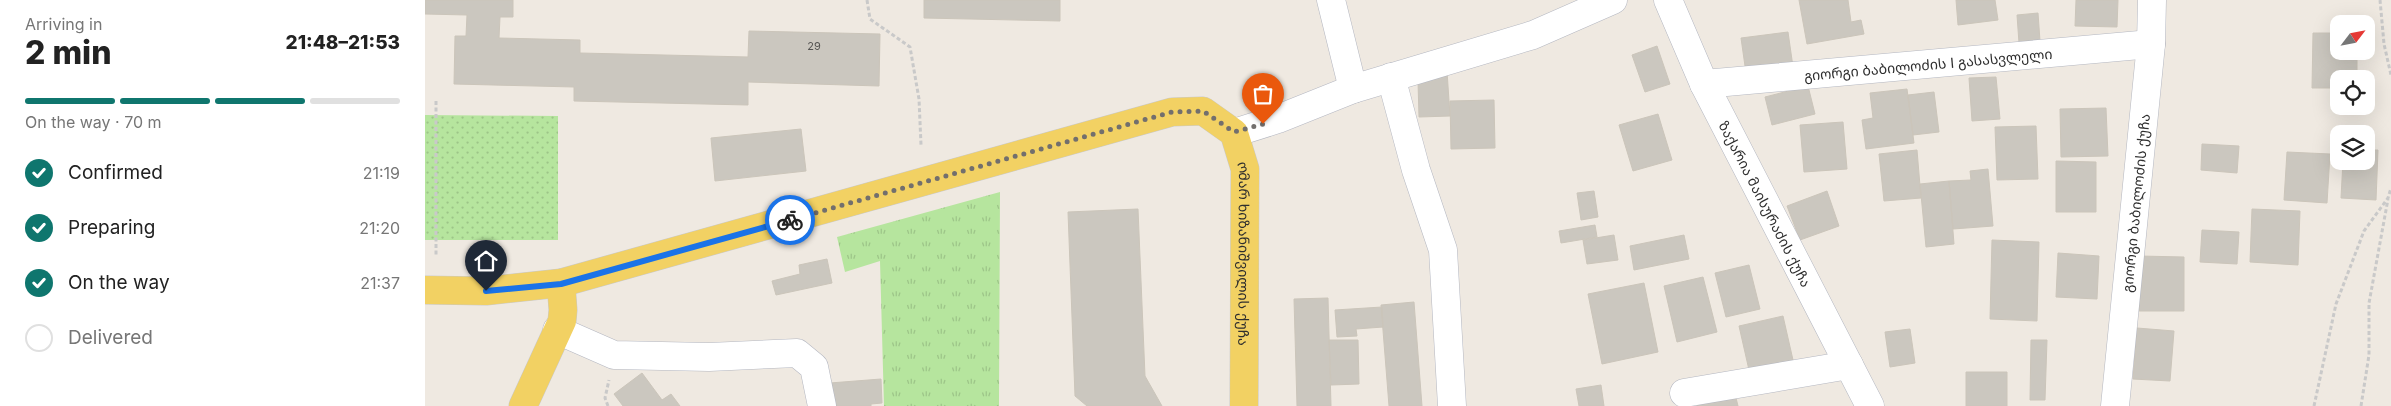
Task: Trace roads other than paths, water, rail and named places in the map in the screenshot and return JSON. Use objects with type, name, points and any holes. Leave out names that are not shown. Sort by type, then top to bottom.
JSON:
[{"type":"main road","points":[[425,290],[486,291],[561,284],[1172,112],[1203,111],[1234,132]]},
{"type":"main road","name":"ომარ ხიზანიშვილის ქუჩა","points":[[1234,132],[1245,169],[1244,406]]},
{"type":"main road","points":[[523,406],[557,330],[563,310],[561,284]]},
{"type":"street","points":[[1331,0],[1353,89]]},
{"type":"street","points":[[1234,132],[1278,119],[1353,89],[1533,35],[1613,0]]},
{"type":"street","name":"ზაქარია მაისურაძის ქუჩა","points":[[1668,0],[1704,84],[1871,406]]},
{"type":"street","name":"გიორგი ბაბილოძის ქუჩა","points":[[2115,406],[2151,44],[2152,0]]},
{"type":"street","name":"გიორგი ბაბილოძის I გასასვლელი","points":[[1704,84],[2151,44]]},
{"type":"street","points":[[1391,77],[1416,170],[1443,250],[1452,406]]},
{"type":"street","points":[[557,330],[614,355],[709,357],[797,352],[814,367],[822,406]]},
{"type":"street","points":[[1684,393],[1849,365]]}]
